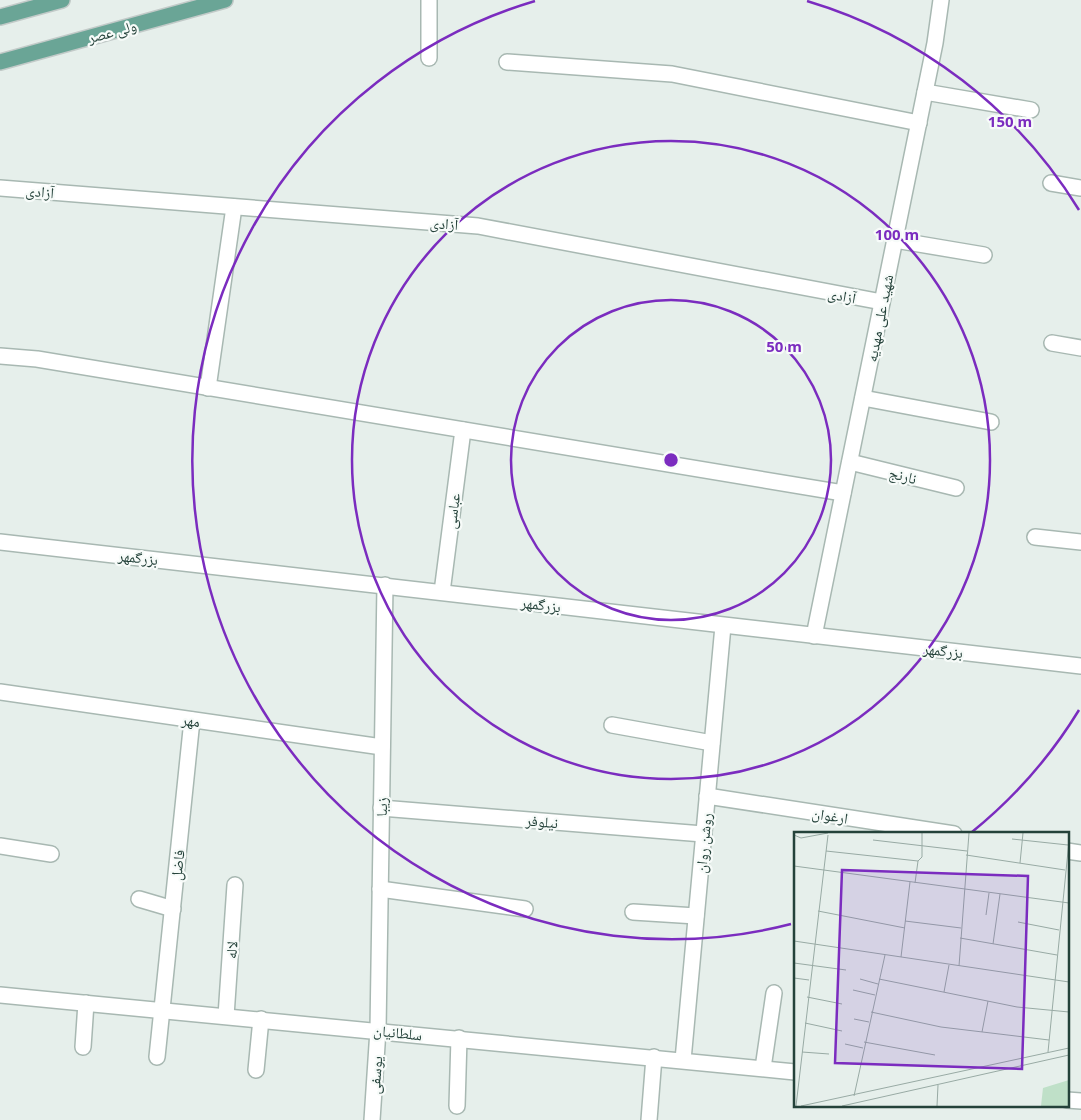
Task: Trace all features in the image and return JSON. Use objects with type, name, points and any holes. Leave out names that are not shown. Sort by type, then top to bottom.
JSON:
[{"type":"main road","points":[[0,16],[62,0]]},
{"type":"main road","name":"ولی عصر","points":[[0,62],[225,0]]},
{"type":"street","points":[[429,0],[429,58]]},
{"type":"street","name":"شهید علی مهدیه","points":[[814,636],[919,123],[940,0]]},
{"type":"street","points":[[507,62],[672,74],[919,123]]},
{"type":"street","points":[[925,92],[1031,110]]},
{"type":"street","points":[[1051,183],[1081,188]]},
{"type":"street","name":"آزادی","points":[[0,188],[478,226],[882,302]]},
{"type":"street","points":[[208,388],[234,206]]},
{"type":"street","points":[[895,240],[984,255]]},
{"type":"street","points":[[1052,343],[1081,348]]},
{"type":"street","points":[[0,356],[37,359],[844,493]]},
{"type":"street","points":[[863,398],[991,422]]},
{"type":"street","name":"عباسی","points":[[442,592],[463,430]]},
{"type":"street","name":"نارنج","points":[[850,462],[956,488]]},
{"type":"street","points":[[1035,537],[1081,542]]},
{"type":"street","name":"بزرگمهر","points":[[0,542],[1081,666]]},
{"type":"street","name":"زیبا","points":[[378,1030],[385,585]]},
{"type":"street","name":"روشن روان","points":[[683,1060],[723,626]]},
{"type":"street","name":"مهر","points":[[0,692],[382,747]]},
{"type":"street","name":"فاضل","points":[[157,1057],[192,720]]},
{"type":"street","points":[[612,725],[712,743]]},
{"type":"street","name":"ارغوان","points":[[707,796],[941,832]]},
{"type":"street","name":"نیلوفر","points":[[381,808],[704,834]]},
{"type":"street","points":[[0,846],[51,854]]},
{"type":"street","points":[[1068,851],[1081,853]]},
{"type":"street","name":"لاله","points":[[226,1016],[235,885]]},
{"type":"street","points":[[380,889],[525,909]]},
{"type":"street","points":[[139,899],[173,909]]},
{"type":"street","points":[[633,912],[696,916]]},
{"type":"street","points":[[764,1068],[774,993]]},
{"type":"street","name":"سلطانیان","points":[[0,995],[378,1030],[794,1072]]},
{"type":"street","points":[[83,1048],[86,1003]]},
{"type":"street","points":[[256,1070],[261,1019]]},
{"type":"street","name":"یوسفی","points":[[372,1120],[378,1030]]},
{"type":"street","points":[[457,1106],[459,1038]]},
{"type":"street","points":[[649,1120],[654,1057]]},
{"type":"street","points":[[1068,1100],[1081,1101]]}]
